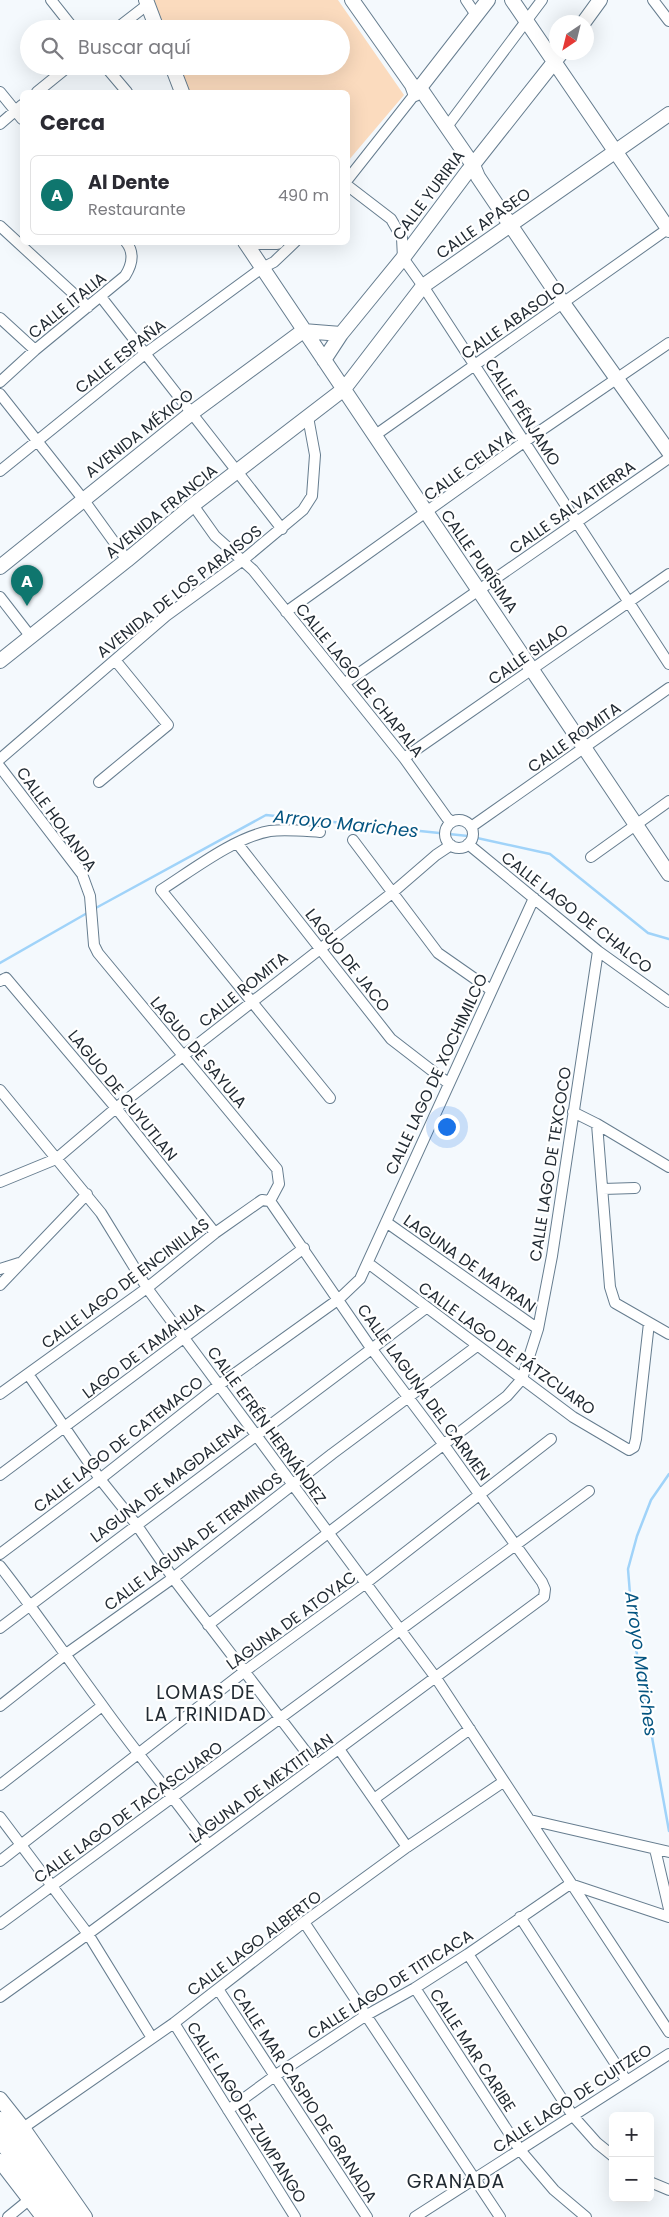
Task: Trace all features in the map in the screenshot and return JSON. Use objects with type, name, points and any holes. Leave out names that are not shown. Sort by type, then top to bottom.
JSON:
[{"type":"main road","points":[[0,2120],[72,2217]]},
{"type":"main road","points":[[0,2139],[58,2217]]},
{"type":"street","points":[[51,0],[67,20]]},
{"type":"street","points":[[352,0],[669,452]]},
{"type":"street","points":[[466,0],[476,15]]},
{"type":"street","points":[[350,176],[416,89],[488,0]]},
{"type":"street","points":[[512,0],[549,47]]},
{"type":"street","points":[[446,128],[542,0]]},
{"type":"street","points":[[589,15],[600,0]]},
{"type":"street","points":[[653,0],[669,21]]},
{"type":"street","points":[[126,20],[147,2],[154,20]]},
{"type":"street","name":"CALLE YURIRIA","points":[[324,360],[341,334],[473,171],[556,60]]},
{"type":"street","points":[[560,60],[614,150],[669,229]]},
{"type":"street","points":[[39,90],[58,75]]},
{"type":"street","points":[[113,75],[125,90]]},
{"type":"street","points":[[175,75],[181,90]]},
{"type":"street","points":[[416,89],[446,128],[473,171]]},
{"type":"street","points":[[0,92],[19,108],[0,124]]},
{"type":"street","name":"CALLE APASEO","points":[[344,389],[423,286],[511,226],[614,150],[669,114]]},
{"type":"street","name":"CALLE PÉNJAMO","points":[[350,188],[391,219],[402,238],[403,258],[669,664]]},
{"type":"street","points":[[0,226],[20,244]]},
{"type":"street","name":"CALLE ABASOLO","points":[[374,436],[669,229]]},
{"type":"street","points":[[21,245],[88,306]]},
{"type":"street","name":"CALLE ITALIA","points":[[0,382],[35,350],[118,283],[130,268],[132,259],[129,245]]},
{"type":"street","name":"CALLE PURÍSIMA","points":[[246,245],[669,874]]},
{"type":"street","name":"CALLE ESPAÑA","points":[[0,471],[146,353],[262,268],[274,262],[292,245]]},
{"type":"street","points":[[101,297],[193,412],[282,529]]},
{"type":"street","points":[[0,318],[35,350]]},
{"type":"street","points":[[303,331],[341,334]]},
{"type":"street","name":"AVENIDA MÉXICO","points":[[0,567],[193,412],[303,331]]},
{"type":"street","name":"CALLE CELAYA","points":[[286,612],[426,514],[524,442],[669,343]]},
{"type":"street","name":"AVENIDA FRANCIA","points":[[0,661],[193,506],[344,389]]},
{"type":"street","points":[[0,394],[84,499],[127,560]]},
{"type":"street","name":"AVENIDA DE LOS PARAISOS","points":[[0,759],[166,616],[243,560],[303,510],[312,496],[315,455],[308,418]]},
{"type":"street","name":"CALLE SALVATIERRA","points":[[345,683],[669,458]]},
{"type":"street","points":[[193,506],[215,536],[243,560]]},
{"type":"street","name":"CALLE LAGO DE CHAPALA","points":[[243,560],[345,683],[404,758],[447,818],[449,824]]},
{"type":"street","name":"CALLE SILAO","points":[[404,758],[669,574]]},
{"type":"street","points":[[0,597],[31,637]]},
{"type":"street","points":[[99,782],[168,725],[115,660]]},
{"type":"street","name":"CALLE ROMITA","points":[[472,829],[669,688]]},
{"type":"street","name":"CALLE HOLANDA","points":[[0,767],[82,874],[90,896],[92,920]]},
{"type":"street","points":[[591,857],[669,801]]},
{"type":"street","points":[[460,820],[472,829],[469,843],[462,847],[448,841],[449,824],[460,820]]},
{"type":"street","points":[[320,832],[268,831],[237,843],[160,890],[252,1000],[330,1098]]},
{"type":"street","points":[[353,840],[438,953],[491,990]]},
{"type":"street","name":"CALLE ROMITA","points":[[0,1182],[56,1159],[116,1108],[183,1057],[252,1000],[392,893],[436,855],[448,841]]},
{"type":"street","name":"LAGUO DE JACO","points":[[237,843],[391,1039],[448,1083]]},
{"type":"street","name":"CALLE LAGO DE CHALCO","points":[[469,843],[598,951],[669,1002]]},
{"type":"street","name":"CALLE LAGO DE XOCHIMILCO","points":[[368,1263],[448,1083],[534,898]]},
{"type":"street","name":"LAGUO DE SAYULA","points":[[92,920],[94,945],[98,953],[277,1169],[279,1184],[270,1201]]},
{"type":"street","name":"CALLE LAGO DE TEXCOCO","points":[[522,1379],[538,1329],[552,1256],[598,951]]},
{"type":"street","name":"LAGUO DE CUYUTLAN","points":[[3,980],[116,1108],[215,1233]]},
{"type":"street","name":"CALLE EFRÉN HERNÁNDEZ","points":[[0,1090],[87,1194],[116,1236],[147,1288],[291,1486],[436,1678],[669,2032]]},
{"type":"street","points":[[573,1112],[597,1124],[669,1167]]},
{"type":"street","points":[[597,1124],[610,1287],[613,1300],[669,1334]]},
{"type":"street","points":[[603,1190],[635,1188]]},
{"type":"street","points":[[0,1285],[87,1194]]},
{"type":"street","name":"CALLE LAGO DE ENCINILLAS","points":[[0,1394],[147,1288],[215,1233],[262,1200],[270,1201]]},
{"type":"street","name":"CALLE LAGUNA DEL CARMEN","points":[[270,1201],[371,1348],[444,1445],[542,1582],[545,1590],[544,1597],[538,1602]]},
{"type":"street","name":"LAGUNA DE MAYRAN","points":[[386,1222],[538,1329]]},
{"type":"street","name":"LAGO DE TAMAHUA","points":[[0,1475],[304,1248]]},
{"type":"street","points":[[0,1269],[22,1261]]},
{"type":"street","name":"CALLE LAGO DE PÁTZCUARO","points":[[368,1263],[573,1417],[629,1450],[636,1439],[650,1323]]},
{"type":"street","name":"CALLE LAGO DE CATEMACO","points":[[0,1554],[100,1479],[219,1385],[339,1299],[360,1279],[368,1263]]},
{"type":"street","name":"LAGUNA DE MAGDALENA","points":[[0,1628],[255,1434],[426,1308]]},
{"type":"street","name":"CALLE LAGUNA DE TERMINOS","points":[[0,1706],[66,1654],[173,1578],[291,1486],[477,1346]]},
{"type":"street","points":[[28,1374],[100,1479],[136,1524],[208,1625],[316,1765]]},
{"type":"street","points":[[208,1625],[507,1396],[522,1379]]},
{"type":"street","name":"LAGUNA DE ATOYAC","points":[[0,1861],[245,1671],[366,1583],[551,1439]]},
{"type":"street","name":"CALLE LAGO DE TACASCUARO","points":[[0,1924],[589,1491]]},
{"type":"street","points":[[0,1566],[66,1654],[102,1706],[174,1797],[208,1845]]},
{"type":"street","name":"LAGUNA DE MEXTITLAN","points":[[0,1997],[538,1602]]},
{"type":"street","points":[[0,1785],[102,1706]]},
{"type":"street","points":[[374,1799],[470,1729]]},
{"type":"street","points":[[338,1749],[407,1847]]},
{"type":"street","name":"CALLE LAGO ALBERTO","points":[[23,2128],[174,2023],[304,1922],[407,1847],[504,1782]]},
{"type":"street","points":[[0,1817],[54,1886],[88,1934],[152,2038]]},
{"type":"street","points":[[530,1820],[668,1851]]},
{"type":"street","points":[[655,1849],[669,1909]]},
{"type":"street","points":[[570,1884],[669,1917]]},
{"type":"street","name":"CALLE LAGO DE TITICACA","points":[[228,2110],[276,2075],[365,2016],[415,1988],[468,1954],[570,1884]]},
{"type":"street","points":[[520,1918],[626,2080]]},
{"type":"street","points":[[304,1922],[500,2217]]},
{"type":"street","points":[[468,1954],[573,2116],[609,2152]]},
{"type":"street","name":"CALLE MAR CARIBE","points":[[415,1988],[520,2150],[554,2190],[586,2217]]},
{"type":"street","name":"CALLE MAR CASPIO DE GRANADA","points":[[218,1989],[276,2075],[367,2217]]},
{"type":"street","name":"CALLE LAGO DE ZUMPANGO","points":[[174,2023],[295,2217]]},
{"type":"street","name":"CALLE LAGO DE CUITZEO","points":[[415,2217],[432,2212],[475,2179],[669,2054]]},
{"type":"street","points":[[0,2099],[23,2128],[85,2217]]},
{"type":"street","points":[[0,2161],[43,2217]]},
{"type":"street","points":[[654,2184],[669,2190]]},
{"type":"street","points":[[8,2217],[30,2199]]},
{"type":"shaded area","points":[[150,0],[338,0],[404,95],[350,159],[350,90],[182,90],[177,75],[350,75],[350,20],[157,20]]},
{"type":"waterway","name":"Arroyo Mariches","points":[[94,909],[266,815],[468,836],[550,854],[648,933],[669,939]]},
{"type":"waterway","name":"Arroyo Mariches","points":[[0,963],[89,912]]},
{"type":"waterway","name":"Arroyo Mariches","points":[[669,1474],[651,1500],[637,1536],[628,1569],[633,1632],[669,1831]]},
{"type":"place","name":"Al Dente","points":[[27,606]]},
{"type":"district","name":"LOMAS DE LA TRINIDAD","points":[[206,1703]]},
{"type":"district","name":"GRANADA","points":[[456,2181]]}]
